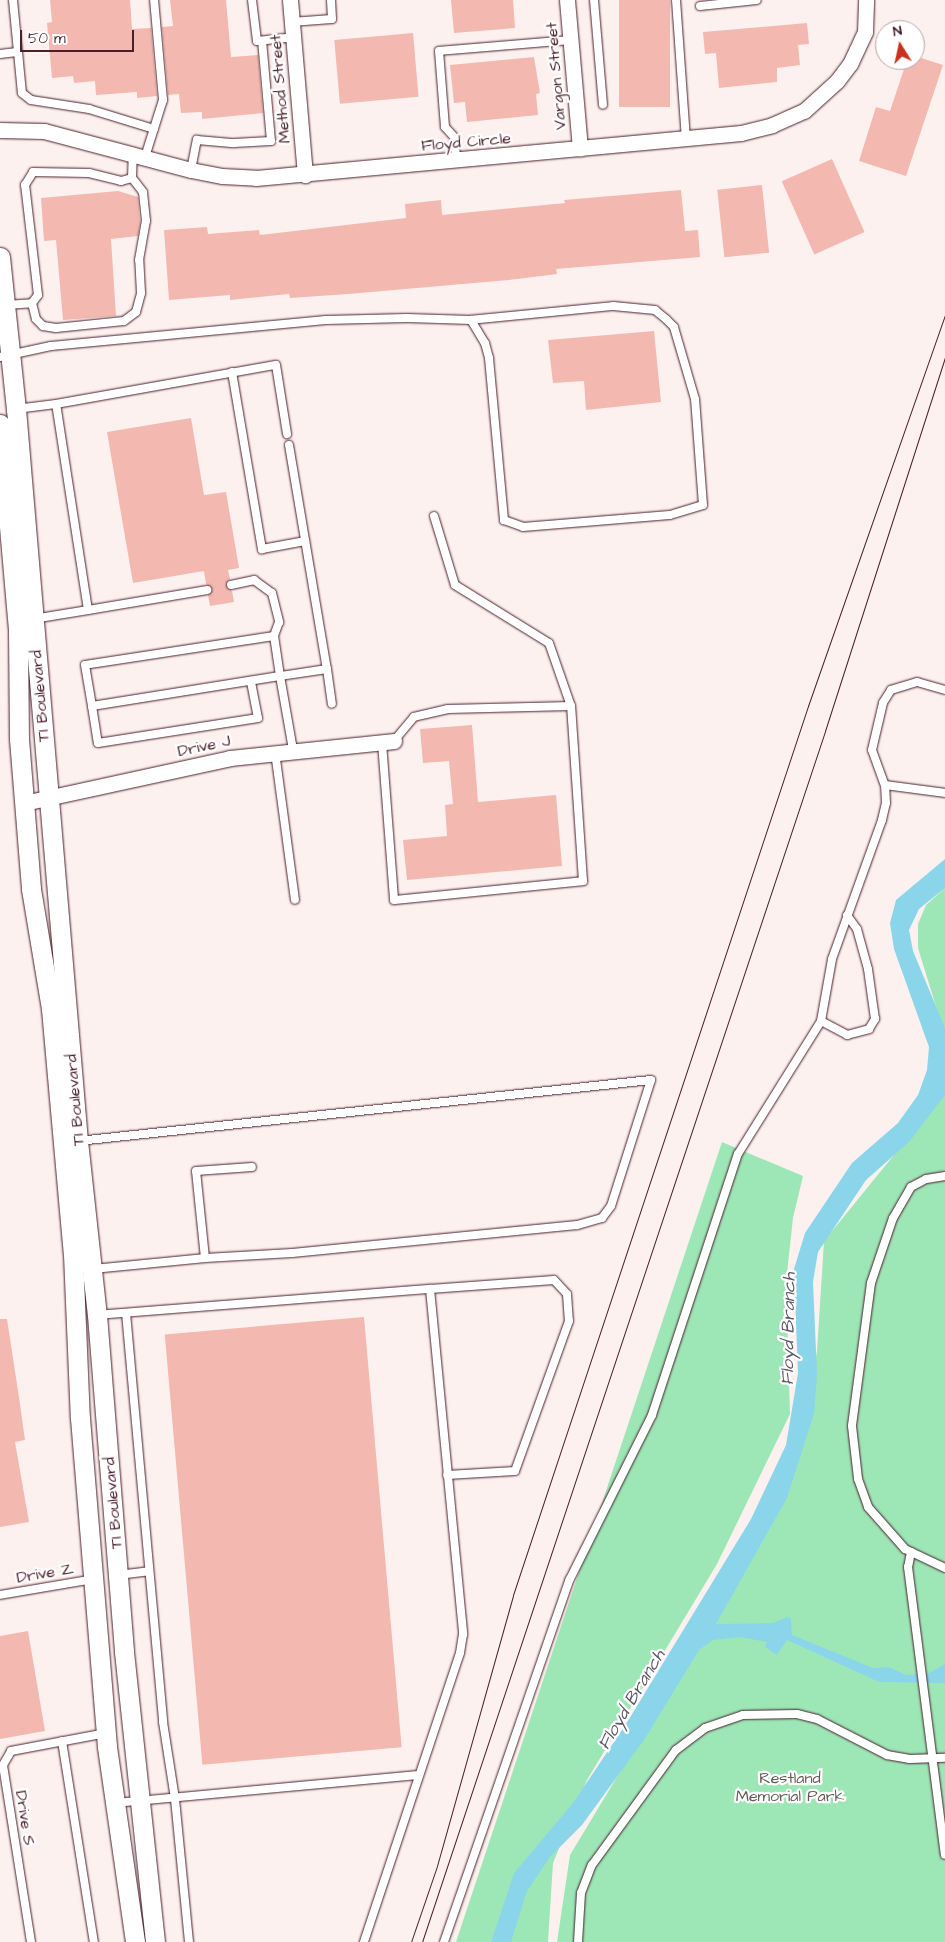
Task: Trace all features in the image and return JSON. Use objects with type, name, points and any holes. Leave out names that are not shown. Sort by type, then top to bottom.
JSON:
[{"type":"street","name":"Method Street","points":[[290,0],[305,175]]},
{"type":"street","name":"Vargon Street","points":[[567,0],[580,148]]},
{"type":"street","name":"Floyd Circle","points":[[0,130],[44,131],[191,170],[222,176],[256,178],[305,175],[741,133],[772,125],[817,102],[837,81],[859,48],[865,32],[866,0]]},
{"type":"street","name":"TI Boulevard","points":[[0,257],[6,305],[6,357],[16,409],[78,1141],[97,1315],[118,1575],[155,1942]]},
{"type":"street","name":"TI Boulevard","points":[[0,424],[18,629],[19,739],[31,889],[51,1010],[73,1254],[80,1418],[106,1733],[113,1803],[134,1942]]},
{"type":"street","name":"Drive J","points":[[24,803],[230,758],[292,750],[388,742]]},
{"type":"street","points":[[94,1578],[118,1575]]},
{"type":"lane","points":[[13,0],[22,93],[31,100],[89,109],[154,129]]},
{"type":"lane","points":[[132,178],[139,155],[154,129],[163,100],[154,0]]},
{"type":"lane","points":[[252,0],[256,41],[262,41],[332,19],[331,0]]},
{"type":"lane","points":[[594,0],[603,105]]},
{"type":"lane","points":[[676,0],[686,138]]},
{"type":"lane","points":[[700,6],[757,0]]},
{"type":"lane","points":[[456,160],[455,138],[446,127],[439,51],[570,40]]},
{"type":"lane","points":[[191,170],[197,140],[271,141],[262,41]]},
{"type":"lane","points":[[0,54],[18,52]]},
{"type":"lane","points":[[34,172],[89,173],[121,182],[132,178],[143,192],[146,222],[139,260],[141,293],[136,312],[124,321],[56,328],[43,326],[36,320],[32,303],[38,294],[25,185],[34,172]]},
{"type":"lane","points":[[6,305],[32,303]]},
{"type":"lane","points":[[6,357],[51,346],[326,320],[407,318],[471,320],[614,306],[655,310],[674,327],[695,399],[703,505],[670,515],[523,527],[504,520],[489,358],[485,343],[471,320]]},
{"type":"lane","points":[[16,409],[56,404],[276,365],[287,434]]},
{"type":"lane","points":[[232,372],[262,549],[305,541]]},
{"type":"lane","points":[[56,404],[88,610]]},
{"type":"lane","points":[[290,445],[332,704]]},
{"type":"lane","points":[[434,516],[455,585],[549,643],[571,706],[583,881],[394,900],[388,742],[414,717],[448,709],[571,706]]},
{"type":"lane","points":[[231,585],[254,580],[272,594],[279,622],[274,636],[292,750]]},
{"type":"lane","points":[[33,619],[207,590]]},
{"type":"lane","points":[[251,681],[258,718],[98,743],[85,665],[274,636]]},
{"type":"lane","points":[[92,706],[327,669]]},
{"type":"lane","points":[[444,1942],[570,1579],[652,1415],[738,1154],[754,1124],[820,1021],[832,959],[847,915],[863,878],[886,803],[885,785],[872,750],[887,696],[891,690],[917,682],[945,690]]},
{"type":"lane","points":[[275,752],[295,900]]},
{"type":"lane","points":[[885,785],[945,793]]},
{"type":"lane","points":[[820,1021],[847,1035],[869,1029],[875,1019],[868,970],[857,929],[847,915]]},
{"type":"lane","points":[[78,1141],[651,1080],[611,1206],[602,1218],[577,1225],[292,1253],[205,1258],[91,1269]]},
{"type":"lane","points":[[205,1258],[196,1171],[252,1167]]},
{"type":"lane","points":[[945,1176],[926,1179],[911,1187],[893,1218],[871,1282],[854,1404],[853,1454],[861,1490],[874,1515],[911,1552],[945,1568]]},
{"type":"lane","points":[[97,1315],[554,1280],[567,1294],[569,1321],[515,1471],[447,1475]]},
{"type":"lane","points":[[364,1942],[417,1775],[460,1653],[463,1634],[430,1289]]},
{"type":"lane","points":[[126,1313],[163,1722],[175,1799],[189,1942]]},
{"type":"lane","points":[[911,1552],[908,1567],[920,1673],[945,1855]]},
{"type":"lane","points":[[118,1575],[149,1571]]},
{"type":"lane","name":"Drive Z","points":[[0,1595],[94,1578]]},
{"type":"lane","points":[[578,1942],[580,1893],[595,1860],[676,1750],[704,1728],[744,1715],[797,1714],[817,1719],[886,1756],[945,1758]]},
{"type":"lane","name":"Drive S","points":[[31,1942],[3,1765],[11,1750],[106,1733]]},
{"type":"lane","points":[[62,1741],[94,1942]]},
{"type":"lane","points":[[113,1803],[175,1799],[417,1775]]},
{"type":"green space","points":[[945,888],[945,1036],[918,948],[918,924],[926,905]]},
{"type":"green space","name":"Restland Memorial Park","points":[[945,1086],[945,1942],[557,1942],[570,1855],[776,1513],[803,1438],[817,1351],[824,1241],[937,1102]]},
{"type":"green space","points":[[722,1142],[803,1176],[793,1218],[786,1282],[790,1414],[717,1564],[587,1780],[553,1863],[548,1942],[456,1942]]},
{"type":"water","points":[[945,859],[945,888],[919,909],[909,930],[913,951],[945,1028],[945,1095],[909,1142],[866,1180],[818,1252],[813,1282],[817,1374],[814,1414],[787,1498],[716,1624],[773,1623],[787,1617],[791,1618],[792,1637],[803,1644],[863,1669],[889,1667],[906,1675],[929,1673],[945,1664],[945,1683],[879,1682],[787,1640],[777,1655],[765,1647],[767,1642],[739,1637],[713,1640],[699,1650],[646,1737],[582,1825],[550,1857],[527,1891],[511,1942],[491,1942],[514,1873],[573,1803],[626,1724],[751,1519],[786,1445],[798,1373],[794,1269],[805,1233],[852,1163],[898,1123],[918,1095],[927,1070],[929,1047],[894,949],[890,923],[896,900]]},
{"type":"building","points":[[50,0],[130,0],[132,29],[151,28],[157,96],[137,98],[137,92],[96,95],[95,81],[74,83],[73,76],[52,78],[47,23],[52,22]]},
{"type":"building","points":[[170,0],[226,0],[231,57],[258,55],[263,113],[202,119],[202,112],[181,113],[179,94],[168,95],[162,27],[173,26]]},
{"type":"building","points":[[451,0],[513,0],[515,28],[454,33]]},
{"type":"building","points":[[619,0],[670,0],[670,107],[619,107]]},
{"type":"building","points":[[807,23],[809,44],[798,45],[800,65],[777,68],[777,82],[719,88],[716,53],[705,54],[703,32]]},
{"type":"building","points":[[413,33],[419,97],[340,104],[334,40]]},
{"type":"building","points":[[534,57],[540,93],[536,94],[538,115],[467,122],[465,102],[454,103],[450,65]]},
{"type":"building","points":[[925,59],[943,65],[906,176],[859,161],[876,107],[890,111],[904,70],[925,70]]},
{"type":"building","points":[[832,159],[865,232],[814,254],[782,181]]},
{"type":"building","points":[[762,185],[769,253],[724,257],[717,190]]},
{"type":"building","points":[[681,190],[685,231],[698,230],[700,257],[556,269],[557,274],[509,280],[348,294],[290,298],[289,294],[230,300],[230,295],[169,300],[164,230],[207,227],[208,234],[259,230],[260,235],[406,218],[405,204],[441,200],[442,215],[565,203],[564,200]]},
{"type":"building","points":[[118,191],[138,197],[140,223],[138,236],[111,239],[116,316],[63,320],[56,240],[44,241],[41,198]]},
{"type":"building","points":[[654,331],[661,402],[586,410],[584,381],[553,383],[548,340]]},
{"type":"building","points":[[191,418],[204,495],[226,492],[239,568],[228,570],[230,579],[226,584],[232,591],[234,602],[210,606],[208,595],[212,589],[206,584],[204,571],[133,583],[107,432]]},
{"type":"building","points":[[472,725],[478,802],[556,795],[562,866],[407,880],[403,840],[447,836],[445,805],[453,804],[449,761],[423,763],[420,729]]},
{"type":"building","points":[[364,1317],[402,1747],[202,1765],[165,1334]]},
{"type":"building","points":[[0,1319],[7,1319],[20,1404],[25,1440],[15,1442],[29,1522],[0,1527]]},
{"type":"building","points":[[28,1631],[45,1731],[0,1739],[0,1636]]},
{"type":"waterway","points":[[787,1635],[877,1672]]},
{"type":"tram line","points":[[411,1942],[437,1866],[513,1595],[808,706],[945,314]]},
{"type":"tram line","points":[[422,1942],[825,731],[945,358]]},
{"type":"water label","name":"Floyd Branch","points":[[789,1329]]},
{"type":"water label","name":"Floyd Branch","points":[[632,1700]]}]
